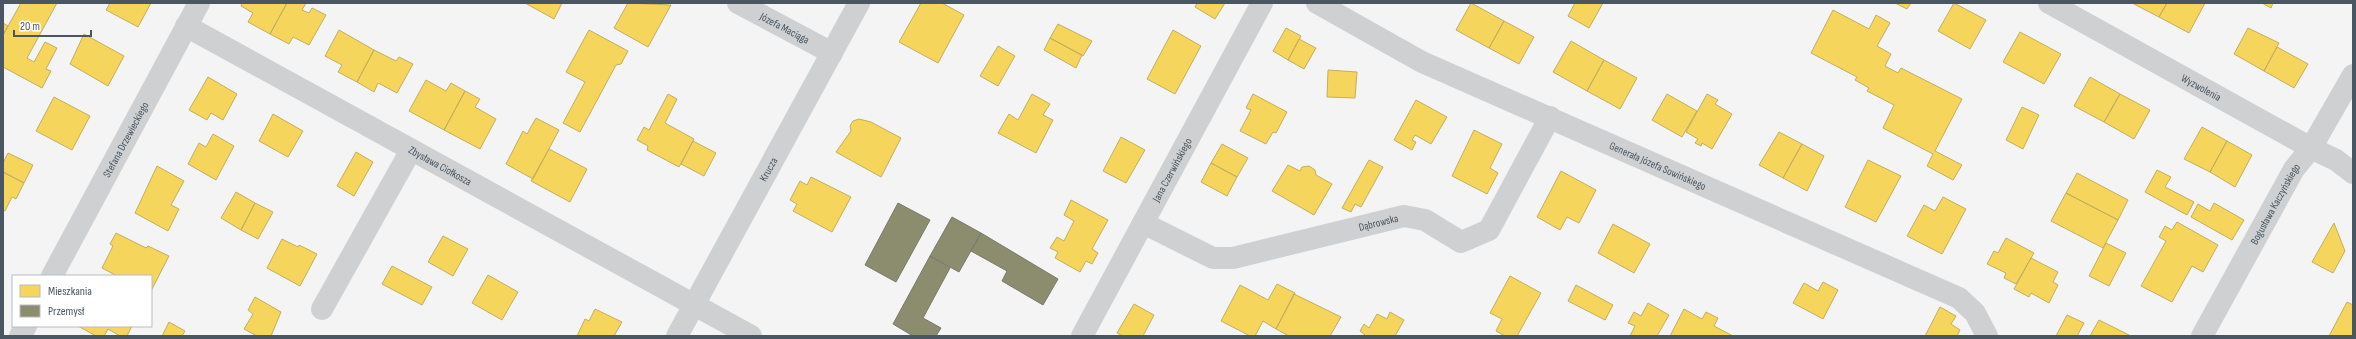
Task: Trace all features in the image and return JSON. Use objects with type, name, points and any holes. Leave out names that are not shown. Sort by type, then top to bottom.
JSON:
[{"type":"street","name":"Stefana Drzewieckiego","points":[[53,275],[199,3]]},
{"type":"street","name":"Józefa Maciąga","points":[[738,3],[832,53]]},
{"type":"street","name":"Krucza","points":[[677,336],[859,3]]},
{"type":"street","name":"Jana Czerwińskiego","points":[[1082,336],[1262,3]]},
{"type":"street","name":"Generała Józefa Sowińskiego","points":[[1317,3],[1422,62],[1959,298],[1975,313],[1987,336]]},
{"type":"street","name":"Wyzwolenia","points":[[2049,3],[2311,148],[2336,160],[2353,173]]},
{"type":"street","name":"Zbysława Ciołkosza","points":[[186,26],[693,306]]},
{"type":"street","name":"Bogusława Kaczyńskiego","points":[[2202,336],[2294,169],[2311,148],[2353,75]]},
{"type":"street","name":"Dąbrowska","points":[[1143,222],[1213,258],[1233,258],[1404,216],[1425,220],[1461,242],[1489,230],[1550,118]]},
{"type":"street","points":[[322,309],[411,150]]},
{"type":"street","points":[[693,306],[751,336]]},
{"type":"street","points":[[20,336],[25,327]]},
{"type":"building: Mieszkania","points":[[21,3],[57,3],[27,58],[34,62],[45,42],[57,48],[46,69],[51,71],[42,88],[3,67],[3,35]]},
{"type":"building: Mieszkania","points":[[110,3],[151,3],[138,27],[106,10]]},
{"type":"building: Mieszkania","points":[[242,3],[287,3],[270,34],[248,22],[253,13],[241,6]]},
{"type":"building: Mieszkania","points":[[287,3],[306,3],[302,10],[309,13],[312,8],[326,15],[309,45],[293,37],[289,44],[270,34]]},
{"type":"building: Mieszkania","points":[[525,3],[562,3],[554,19]]},
{"type":"building: Mieszkania","points":[[628,3],[671,5],[648,47],[614,28]]},
{"type":"building: Mieszkania","points":[[921,3],[942,3],[964,15],[938,63],[899,42]]},
{"type":"building: Mieszkania","points":[[1197,3],[1225,3],[1215,19],[1195,7]]},
{"type":"building: Mieszkania","points":[[1471,3],[1504,21],[1489,48],[1456,30]]},
{"type":"building: Mieszkania","points":[[1575,3],[1603,3],[1589,28],[1568,16]]},
{"type":"building: Mieszkania","points":[[1895,3],[1911,3],[1907,9]]},
{"type":"building: Mieszkania","points":[[1954,3],[1986,20],[1970,49],[1938,31]]},
{"type":"building: Mieszkania","points":[[2132,3],[2167,3],[2159,17]]},
{"type":"building: Mieszkania","points":[[2167,3],[2205,3],[2189,33],[2159,17]]},
{"type":"building: Mieszkania","points":[[2262,3],[2273,3],[2271,8]]},
{"type":"building: Mieszkania","points":[[1833,10],[1869,29],[1876,15],[1890,23],[1877,46],[1891,54],[1885,66],[1898,73],[1901,68],[1962,99],[1935,151],[1962,165],[1953,180],[1927,166],[1933,154],[1883,128],[1894,105],[1867,91],[1869,88],[1855,80],[1857,77],[1811,53]]},
{"type":"building: Mieszkania","points":[[1504,21],[1534,37],[1519,64],[1489,48]]},
{"type":"building: Mieszkania","points":[[3,23],[8,26],[3,35]]},
{"type":"building: Mieszkania","points":[[1058,24],[1092,41],[1083,56],[1050,38]]},
{"type":"building: Mieszkania","points":[[1286,28],[1301,36],[1288,60],[1273,51]]},
{"type":"building: Mieszkania","points":[[2248,28],[2279,43],[2264,71],[2234,54]]},
{"type":"building: Mieszkania","points":[[339,30],[374,50],[357,82],[338,72],[342,65],[325,56]]},
{"type":"building: Mieszkania","points":[[589,30],[628,51],[621,64],[616,65],[580,132],[563,123],[585,82],[566,72]]},
{"type":"building: Mieszkania","points":[[1173,30],[1201,46],[1175,94],[1147,79]]},
{"type":"building: Mieszkania","points":[[2020,32],[2061,54],[2044,84],[2003,62]]},
{"type":"building: Mieszkania","points":[[84,34],[124,56],[108,86],[70,64]]},
{"type":"building: Mieszkania","points":[[1050,38],[1082,55],[1076,68],[1044,50]]},
{"type":"building: Mieszkania","points":[[1299,39],[1316,48],[1304,69],[1288,60]]},
{"type":"building: Mieszkania","points":[[1571,41],[1604,60],[1587,91],[1553,72]]},
{"type":"building: Mieszkania","points":[[998,46],[1015,56],[998,86],[980,76]]},
{"type":"building: Mieszkania","points":[[2277,47],[2308,64],[2294,88],[2264,71]]},
{"type":"building: Mieszkania","points":[[374,50],[396,61],[399,57],[413,64],[397,93],[378,83],[374,92],[357,82]]},
{"type":"building: Mieszkania","points":[[1604,60],[1637,78],[1620,109],[1587,91]]},
{"type":"building: Mieszkania","points":[[1328,70],[1357,72],[1355,98],[1327,97]]},
{"type":"building: Mieszkania","points":[[208,77],[237,94],[223,120],[211,113],[207,120],[189,110]]},
{"type":"building: Mieszkania","points":[[2090,77],[2120,94],[2104,122],[2074,106]]},
{"type":"building: Mieszkania","points":[[426,80],[446,91],[451,83],[465,91],[444,130],[409,111]]},
{"type":"building: Mieszkania","points":[[465,91],[480,99],[475,107],[496,119],[480,149],[444,130]]},
{"type":"building: Mieszkania","points":[[668,94],[677,99],[665,123],[694,139],[679,167],[647,150],[648,146],[637,140],[644,127],[649,130]]},
{"type":"building: Mieszkania","points":[[1032,94],[1050,104],[1043,115],[1053,120],[1036,153],[998,133],[1009,114],[1018,120]]},
{"type":"building: Mieszkania","points":[[1253,94],[1287,112],[1276,133],[1273,132],[1266,144],[1240,131],[1251,110],[1246,108]]},
{"type":"building: Mieszkania","points":[[1667,94],[1697,111],[1682,137],[1652,120]]},
{"type":"building: Mieszkania","points":[[1707,94],[1718,100],[1715,104],[1732,114],[1712,149],[1702,143],[1701,146],[1695,143],[1698,139],[1686,132]]},
{"type":"building: Mieszkania","points":[[2120,94],[2150,110],[2134,139],[2104,122]]},
{"type":"building: Mieszkania","points":[[54,97],[90,116],[72,150],[36,131]]},
{"type":"building: Mieszkania","points":[[1416,100],[1447,117],[1431,144],[1415,135],[1412,140],[1416,142],[1412,150],[1394,140]]},
{"type":"building: Mieszkania","points":[[2022,107],[2039,115],[2023,149],[2006,140]]},
{"type":"building: Mieszkania","points":[[273,114],[303,131],[288,157],[259,141]]},
{"type":"building: Mieszkania","points":[[536,118],[559,130],[533,179],[506,164],[523,131],[527,134]]},
{"type":"building: Mieszkania","points":[[859,119],[871,122],[901,138],[881,177],[836,152],[851,131],[850,126],[853,121]]},
{"type":"building: Mieszkania","points":[[2202,127],[2227,141],[2210,172],[2184,159]]},
{"type":"building: Mieszkania","points":[[1474,130],[1502,144],[1490,168],[1498,173],[1487,194],[1452,176]]},
{"type":"building: Mieszkania","points":[[1779,132],[1802,144],[1783,178],[1759,165]]},
{"type":"building: Mieszkania","points":[[213,134],[234,146],[216,180],[188,164],[199,143],[206,147]]},
{"type":"building: Mieszkania","points":[[1121,137],[1145,150],[1126,183],[1103,171]]},
{"type":"building: Mieszkania","points":[[693,141],[716,153],[704,176],[681,164]]},
{"type":"building: Mieszkania","points":[[2227,141],[2252,155],[2235,187],[2210,172]]},
{"type":"building: Mieszkania","points":[[1222,144],[1248,158],[1237,177],[1211,163]]},
{"type":"building: Mieszkania","points":[[1802,144],[1824,156],[1807,191],[1783,178]]},
{"type":"building: Mieszkania","points":[[549,149],[587,169],[570,202],[531,181]]},
{"type":"building: Mieszkania","points":[[356,152],[373,162],[354,196],[337,186]]},
{"type":"building: Mieszkania","points":[[8,153],[33,165],[24,183],[3,172],[3,163]]},
{"type":"building: Mieszkania","points":[[1369,160],[1383,167],[1361,207],[1355,204],[1351,212],[1342,208]]},
{"type":"building: Mieszkania","points":[[1868,160],[1901,176],[1876,222],[1845,207]]},
{"type":"building: Mieszkania","points":[[1211,163],[1237,177],[1227,196],[1201,182]]},
{"type":"building: Mieszkania","points":[[1288,165],[1300,171],[1302,167],[1309,166],[1315,170],[1316,175],[1332,184],[1314,215],[1272,191]]},
{"type":"building: Mieszkania","points":[[157,166],[184,181],[171,205],[179,209],[168,231],[135,213]]},
{"type":"building: Mieszkania","points":[[2157,170],[2171,177],[2165,187],[2194,202],[2187,215],[2145,192]]},
{"type":"building: Mieszkania","points":[[1561,171],[1596,190],[1579,223],[1567,217],[1560,230],[1537,217]]},
{"type":"building: Mieszkania","points":[[3,172],[24,183],[16,199],[12,197],[5,211],[3,210]]},
{"type":"building: Mieszkania","points":[[2077,173],[2128,200],[2118,220],[2066,193]]},
{"type":"building: Mieszkania","points":[[811,177],[851,197],[832,232],[793,211],[797,204],[790,200],[800,181],[807,185]]},
{"type":"building: Mieszkania","points":[[236,192],[255,203],[241,230],[221,218]]},
{"type":"building: Mieszkania","points":[[2066,193],[2118,220],[2103,248],[2051,221]]},
{"type":"building: Mieszkania","points":[[1943,197],[1966,209],[1942,254],[1907,236],[1924,205],[1935,211]]},
{"type":"building: Mieszkania","points":[[1071,200],[1108,220],[1092,249],[1098,253],[1092,264],[1086,261],[1080,272],[1055,258],[1058,252],[1050,248],[1057,237],[1064,241],[1074,221],[1064,215]]},
{"type":"building: Mieszkania","points":[[255,203],[273,212],[258,239],[241,230]]},
{"type":"building: Mieszkania","points":[[2214,203],[2244,220],[2232,240],[2191,217],[2198,204],[2210,211]]},
{"type":"building: Mieszkania","points":[[2177,222],[2218,245],[2203,272],[2192,266],[2172,302],[2141,286],[2166,241],[2159,237],[2165,226],[2172,230]]},
{"type":"building: Mieszkania","points":[[2334,223],[2345,251],[2333,273],[2312,262]]},
{"type":"building: Mieszkania","points":[[1613,224],[1650,244],[1634,273],[1598,253]]},
{"type":"building: Mieszkania","points":[[116,233],[146,248],[148,246],[169,256],[152,289],[152,275],[115,275],[102,268],[113,246],[110,244]]},
{"type":"building: Mieszkania","points":[[443,236],[468,249],[453,276],[428,262]]},
{"type":"building: Mieszkania","points":[[2006,238],[2034,253],[2016,284],[2004,278],[2006,273],[1987,264],[1994,251],[1998,253]]},
{"type":"building: Mieszkania","points":[[282,239],[317,254],[300,286],[267,268]]},
{"type":"building: Mieszkania","points":[[2106,243],[2126,253],[2109,286],[2089,276]]},
{"type":"building: Mieszkania","points":[[2031,258],[2058,272],[2053,282],[2058,285],[2049,303],[2031,293],[2029,297],[2014,289]]},
{"type":"building: Mieszkania","points":[[392,266],[432,287],[422,305],[382,284]]},
{"type":"building: Mieszkania","points":[[488,275],[518,292],[502,320],[472,303]]},
{"type":"building: Mieszkania","points":[[1510,276],[1541,293],[1517,336],[1505,336],[1496,331],[1502,319],[1490,313]]},
{"type":"building: Mieszkania","points":[[1823,282],[1838,290],[1823,319],[1793,303],[1804,283],[1818,291]]},
{"type":"building: Mieszkania","points":[[1277,284],[1295,293],[1276,329],[1263,321],[1255,336],[1250,336],[1221,321],[1240,285],[1268,300]]},
{"type":"building: Mieszkania","points":[[1576,285],[1613,305],[1605,320],[1568,301]]},
{"type":"building: Mieszkania","points":[[1294,294],[1341,317],[1330,336],[1289,336],[1276,329]]},
{"type":"building: Mieszkania","points":[[255,297],[281,312],[271,336],[257,336],[244,329],[253,314],[248,310]]},
{"type":"building: Mieszkania","points":[[2347,302],[2353,305],[2353,336],[2329,336]]},
{"type":"building: Mieszkania","points":[[1648,303],[1669,315],[1657,336],[1630,336],[1635,326],[1628,323],[1634,312],[1641,316]]},
{"type":"building: Mieszkania","points":[[1134,304],[1154,315],[1143,336],[1123,336],[1117,333]]},
{"type":"building: Mieszkania","points":[[1940,307],[1956,316],[1951,324],[1960,330],[1957,336],[1925,336]]},
{"type":"building: Mieszkania","points":[[595,309],[622,322],[614,336],[577,336],[585,319],[589,321]]},
{"type":"building: Mieszkania","points":[[1684,309],[1702,319],[1706,312],[1718,318],[1714,326],[1733,336],[1670,336]]},
{"type":"building: Mieszkania","points":[[1390,312],[1404,320],[1395,336],[1364,336],[1365,335],[1360,331],[1364,324],[1369,328],[1377,314],[1387,319]]},
{"type":"building: Mieszkania","points":[[2067,315],[2084,323],[2077,336],[2056,336]]},
{"type":"building: Mieszkania","points":[[2099,320],[2131,336],[2090,336]]},
{"type":"building: Mieszkania","points":[[169,322],[185,331],[182,336],[162,336]]},
{"type":"building: Mieszkania","points":[[80,327],[132,327],[127,336],[120,336],[108,329],[104,336],[96,336]]},
{"type":"building: Przemysł","points":[[898,203],[930,220],[896,282],[865,265]]},
{"type":"building: Przemysł","points":[[952,217],[981,233],[959,272],[930,256]]},
{"type":"building: Przemysł","points":[[981,233],[1058,279],[1043,305],[1002,281],[1007,271],[971,251]]},
{"type":"building: Przemysł","points":[[930,256],[950,268],[923,318],[941,328],[936,336],[913,336],[893,324]]}]
